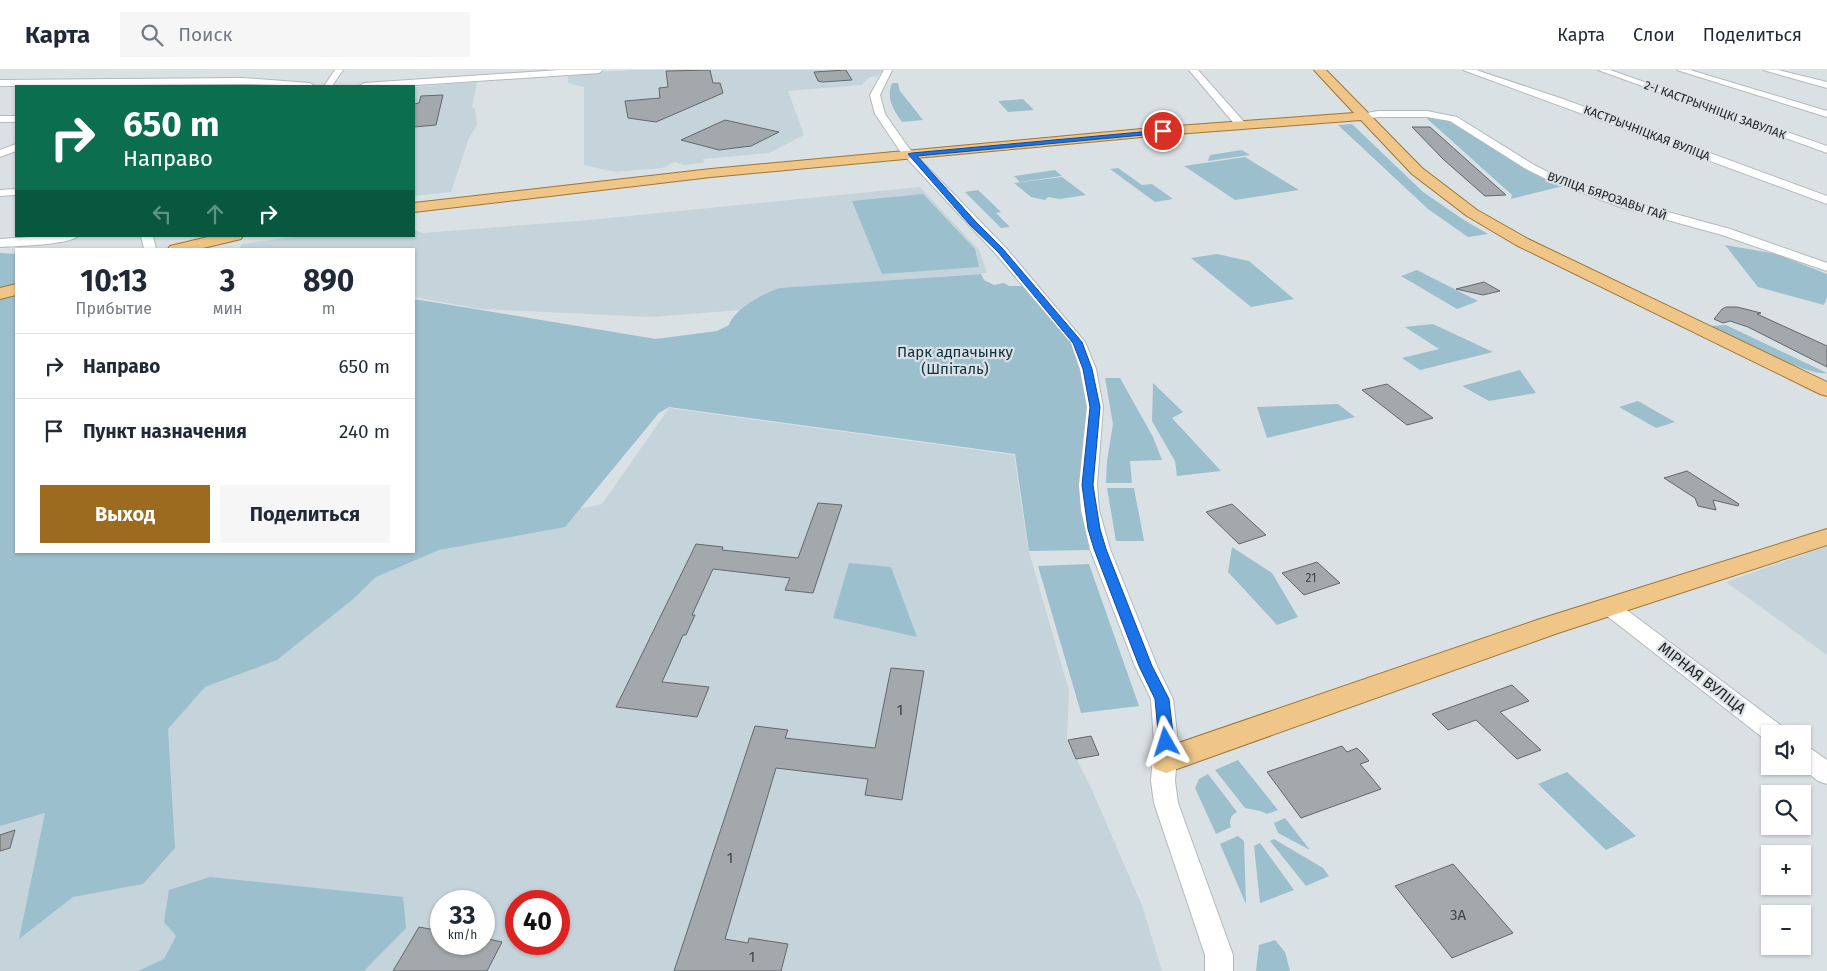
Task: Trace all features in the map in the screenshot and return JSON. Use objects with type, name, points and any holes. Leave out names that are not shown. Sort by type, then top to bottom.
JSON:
[{"type":"main road","points":[[1320,70],[1427,180],[1453,200],[1509,235],[1827,390]]},
{"type":"main road","points":[[415,208],[593,186],[912,154],[1365,116]]},
{"type":"main road","points":[[181,248],[230,237]]},
{"type":"main road","points":[[0,294],[15,289]]},
{"type":"main road","points":[[1166,760],[1526,633],[1619,614],[1827,537]]},
{"type":"street","points":[[263,82],[271,70]]},
{"type":"street","points":[[329,85],[339,70]]},
{"type":"street","points":[[472,79],[477,70]]},
{"type":"street","points":[[379,85],[599,70]]},
{"type":"street","points":[[888,70],[877,88],[876,100],[880,114],[904,148],[912,154],[973,223],[1001,250],[1078,342],[1088,369],[1095,407],[1088,485],[1094,529],[1146,666],[1162,699],[1166,742],[1163,781],[1166,804],[1219,955],[1219,971]]},
{"type":"street","points":[[1193,70],[1241,125]]},
{"type":"street","name":"КАСТРЫЧНІЦКАЯ ВУЛІЦА","points":[[1467,70],[1560,100],[1827,200]]},
{"type":"street","name":"2-І КАСТРЫЧНІЦКІ ЗАВУЛАК","points":[[1602,70],[1827,150]]},
{"type":"street","points":[[1681,70],[1827,114]]},
{"type":"street","points":[[1767,70],[1827,85]]},
{"type":"street","points":[[147,84],[158,71]]},
{"type":"street","points":[[0,83],[147,84],[263,82],[298,85]]},
{"type":"street","name":"ВУЛІЦА БЯРОЗАВЫ ГАЙ","points":[[1365,116],[1378,114],[1419,114],[1454,119],[1530,167],[1554,179],[1624,204],[1726,232],[1827,267]]},
{"type":"street","points":[[0,119],[15,119]]},
{"type":"street","points":[[0,154],[15,147]]},
{"type":"street","points":[[0,243],[33,242],[66,237]]},
{"type":"street","name":"МІРНАЯ ВУЛІЦА","points":[[1619,614],[1763,725]]},
{"type":"street","points":[[1811,762],[1827,774]]},
{"type":"shaded area","points":[[631,70],[883,70],[878,76],[870,77],[862,85],[788,91],[804,135],[769,153],[703,159],[704,163],[684,165],[675,162],[662,168],[614,172],[584,165],[584,87],[568,83],[568,74]]},
{"type":"shaded area","points":[[477,82],[472,107],[475,108],[477,125],[469,138],[451,192],[415,196],[415,87]]},
{"type":"shaded area","points":[[920,187],[979,250],[987,273],[797,288],[754,309],[651,317],[481,309],[415,297],[415,248],[240,248],[242,244],[293,237],[415,237],[415,230],[423,233],[589,220]]},
{"type":"shaded area","points":[[669,408],[1014,455],[1028,548],[1069,691],[1067,740],[1092,790],[1143,908],[1162,971],[0,971],[0,751],[410,553],[415,553],[415,545],[602,504]]},
{"type":"shaded area","points":[[1827,546],[1827,655],[1726,582]]},
{"type":"green space","points":[[892,83],[898,83],[900,91],[923,120],[902,122],[893,108],[890,99]]},
{"type":"green space","points":[[1023,99],[1034,110],[1008,112],[998,101]]},
{"type":"green space","points":[[1423,115],[1459,123],[1567,185],[1511,199],[1512,195]]},
{"type":"green space","points":[[1352,124],[1423,192],[1488,234],[1468,237],[1428,209],[1338,125]]},
{"type":"green space","points":[[1242,150],[1250,155],[1208,161],[1210,155]]},
{"type":"green space","points":[[1245,157],[1299,190],[1235,200],[1184,166]]},
{"type":"green space","points":[[1118,168],[1142,185],[1152,184],[1173,199],[1155,202],[1110,169]]},
{"type":"green space","points":[[1055,170],[1062,176],[1020,182],[1014,176]]},
{"type":"green space","points":[[1062,177],[1086,195],[1060,199],[1048,197],[1045,200],[1031,197],[1014,183]]},
{"type":"green space","points":[[978,190],[1001,212],[996,213],[1010,227],[1001,228],[965,192]]},
{"type":"green space","points":[[923,194],[975,249],[979,267],[882,274],[852,201]]},
{"type":"green space","points":[[1725,245],[1777,254],[1827,274],[1827,297],[1824,305],[1758,287]]},
{"type":"green space","points":[[0,253],[15,254],[15,283],[0,288]]},
{"type":"green space","points":[[1217,254],[1249,261],[1294,299],[1251,307],[1191,258]]},
{"type":"green space","points":[[1417,270],[1478,301],[1457,309],[1401,276]]},
{"type":"green space","name":"Парк адпачынку (Шпіталь)","points":[[981,274],[984,280],[994,285],[1004,283],[1009,286],[1022,286],[1067,336],[1079,354],[1088,408],[1080,476],[1080,500],[1085,529],[1092,550],[1029,551],[1015,454],[669,407],[659,413],[565,527],[439,550],[376,577],[352,600],[277,660],[205,687],[168,729],[175,848],[143,884],[73,897],[19,939],[45,813],[0,826],[0,298],[15,294],[15,553],[415,553],[415,299],[656,339],[717,331],[729,325],[737,313],[750,302],[780,288]]},
{"type":"green space","points":[[1433,324],[1493,352],[1420,370],[1402,358],[1439,349],[1405,327]]},
{"type":"green space","points":[[1726,325],[1827,373],[1817,373],[1787,363],[1710,326]]},
{"type":"green space","points":[[1520,370],[1536,393],[1489,401],[1462,386]]},
{"type":"green space","points":[[1105,378],[1120,378],[1153,437],[1162,460],[1130,461],[1132,483],[1106,483],[1107,461],[1113,424]]},
{"type":"green space","points":[[1153,383],[1183,412],[1172,418],[1221,471],[1177,476],[1175,461],[1152,421]]},
{"type":"green space","points":[[1638,401],[1675,422],[1656,428],[1619,407]]},
{"type":"green space","points":[[1338,404],[1355,417],[1267,438],[1257,407]]},
{"type":"green space","points":[[1107,488],[1134,488],[1144,541],[1116,541]]},
{"type":"green space","points":[[1232,547],[1272,573],[1298,617],[1277,625],[1228,572]]},
{"type":"green space","points":[[849,563],[891,567],[917,637],[833,618]]},
{"type":"green space","points":[[1089,564],[1139,706],[1081,713],[1038,566]]},
{"type":"green space","points":[[1238,760],[1278,810],[1267,814],[1245,808],[1215,770]]},
{"type":"green space","points":[[1567,772],[1636,836],[1606,850],[1538,784]]},
{"type":"green space","points":[[1208,774],[1237,812],[1231,818],[1231,827],[1216,834],[1195,788],[1199,779]]},
{"type":"green space","points":[[1285,818],[1310,850],[1278,833],[1274,823]]},
{"type":"green space","points":[[1238,836],[1244,841],[1246,904],[1220,844]]},
{"type":"green space","points":[[1274,839],[1323,868],[1329,876],[1306,886],[1270,841]]},
{"type":"green space","points":[[1260,843],[1294,890],[1260,903],[1254,846]]},
{"type":"green space","points":[[210,877],[403,897],[406,928],[364,971],[138,971],[164,959],[176,936],[164,922],[169,890]]},
{"type":"green space","points":[[1275,940],[1285,952],[1290,971],[1256,971],[1259,945]]},
{"type":"building","points":[[710,70],[713,83],[720,83],[723,93],[656,122],[628,118],[625,101],[660,98],[659,88],[668,87],[666,71]]},
{"type":"building","points":[[846,70],[852,80],[822,82],[818,81],[814,72]]},
{"type":"building","points":[[443,95],[436,125],[415,127],[415,104],[419,103],[421,96]]},
{"type":"building","points":[[725,120],[779,132],[751,146],[719,150],[681,140]]},
{"type":"building","points":[[1412,127],[1430,127],[1506,195],[1485,196],[1444,160]]},
{"type":"building","points":[[1484,282],[1500,291],[1483,295],[1456,289]]},
{"type":"building","points":[[1726,307],[1737,307],[1761,313],[1757,314],[1827,346],[1827,367],[1748,327],[1730,321],[1723,323],[1714,319]]},
{"type":"building","points":[[1387,384],[1433,418],[1407,425],[1362,390]]},
{"type":"building","points":[[1687,471],[1739,504],[1738,506],[1713,500],[1716,510],[1698,506],[1695,498],[1664,478]]},
{"type":"building","points":[[818,503],[842,505],[813,593],[785,590],[790,578],[713,569],[692,615],[695,615],[686,635],[683,635],[662,682],[709,687],[697,717],[616,707],[696,544],[723,547],[722,550],[798,558]]},
{"type":"building","points":[[1232,504],[1266,535],[1239,544],[1206,512]]},
{"type":"building","points":[[1317,562],[1340,583],[1304,595],[1282,573]]},
{"type":"building","points":[[891,668],[924,671],[902,800],[865,795],[868,779],[776,768],[725,939],[748,943],[749,938],[788,944],[781,971],[674,971],[755,726],[788,730],[785,738],[875,748]]},
{"type":"building","points":[[1512,685],[1529,701],[1500,712],[1541,750],[1517,759],[1476,720],[1448,730],[1432,714]]},
{"type":"building","points":[[1091,736],[1099,755],[1076,759],[1068,740]]},
{"type":"building","points":[[1342,746],[1347,752],[1357,748],[1364,755],[1369,761],[1360,764],[1381,789],[1301,818],[1267,772]]},
{"type":"building","points":[[15,830],[10,848],[0,851],[0,835]]},
{"type":"building","points":[[1453,864],[1513,933],[1452,958],[1395,886]]},
{"type":"building","points":[[419,927],[430,929],[430,955],[495,955],[495,940],[502,942],[487,971],[393,971]]},
{"type":"route","points":[[1163,131],[912,154],[973,223],[1001,250],[1078,342],[1088,369],[1095,407],[1088,485],[1094,529],[1146,666],[1162,699],[1166,742]]}]
